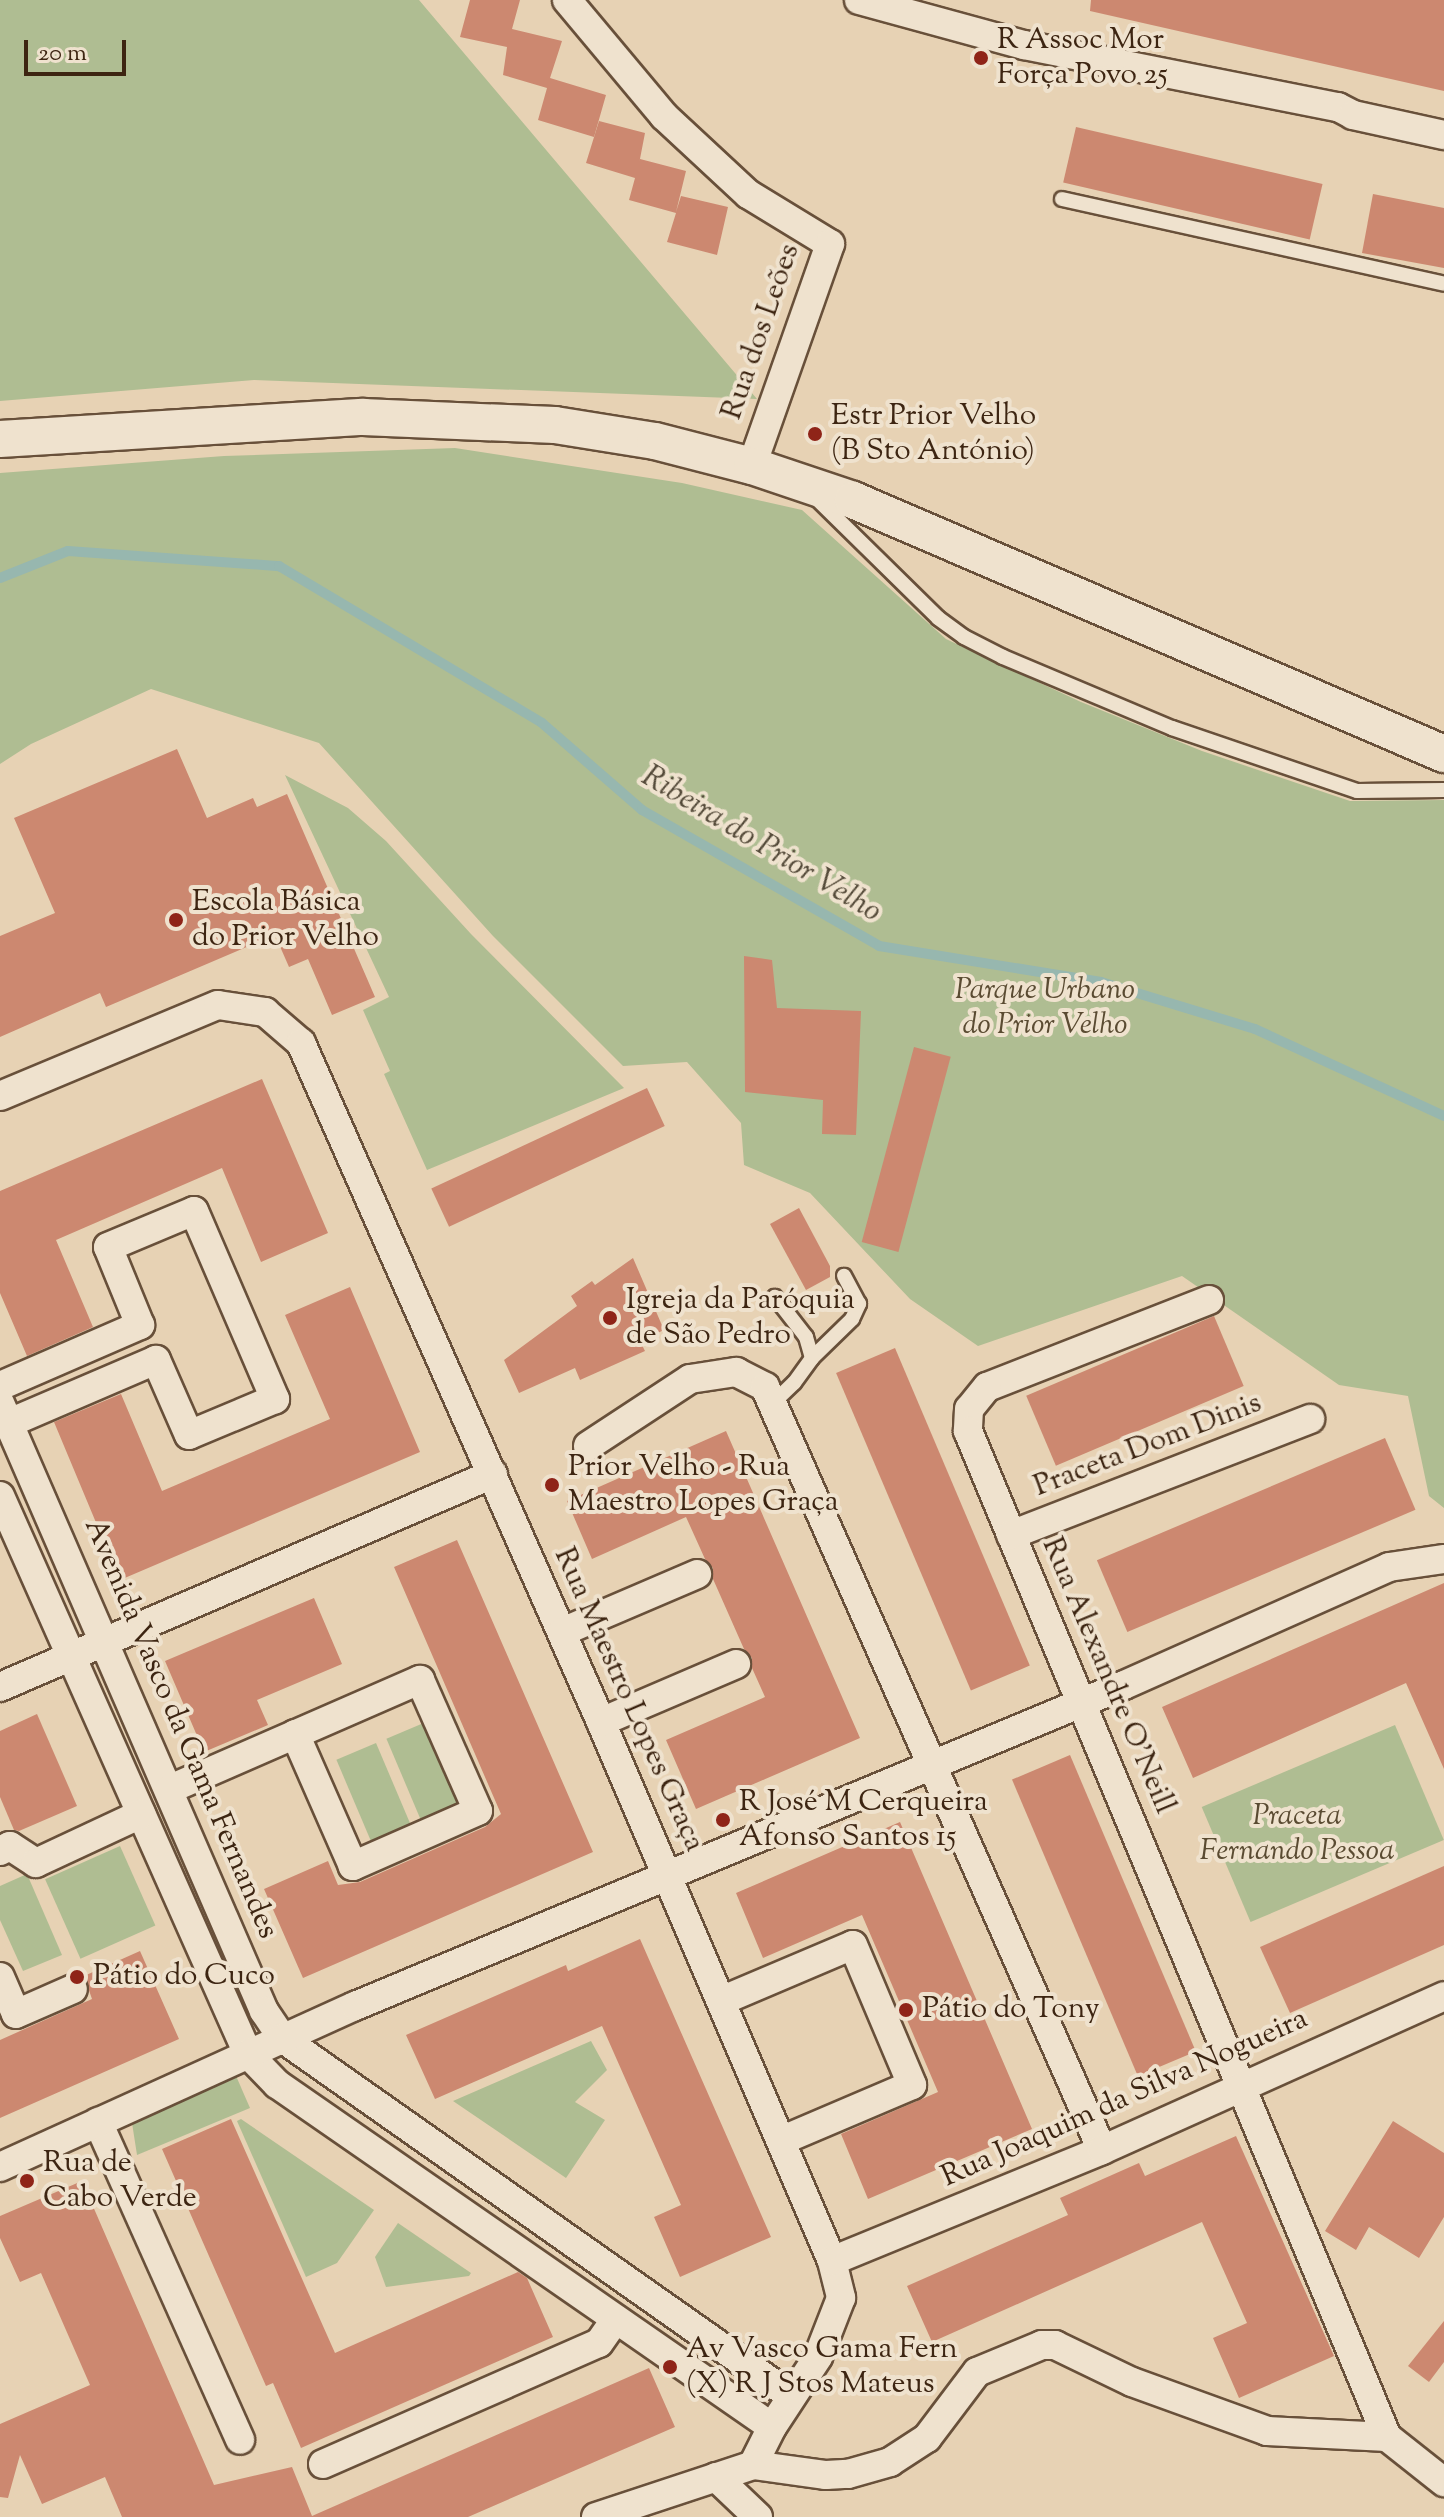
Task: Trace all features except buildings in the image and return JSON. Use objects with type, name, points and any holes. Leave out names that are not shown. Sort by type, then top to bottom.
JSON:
[{"type":"street","name":"Rua dos Leões","points":[[567,0],[664,116],[748,194],[830,244],[752,466]]},
{"type":"street","points":[[859,0],[1024,45],[1338,107],[1353,115],[1444,135]]},
{"type":"street","points":[[0,439],[363,417],[555,425],[655,441],[798,481],[997,559],[1444,754]]},
{"type":"street","name":"Rua Maestro Lopes Graça","points":[[0,1096],[218,1005],[265,1012],[301,1043],[562,1632],[832,2261],[841,2298],[818,2357],[772,2427],[753,2465]]},
{"type":"street","points":[[194,1211],[275,1399],[189,1435],[156,1360],[108,1247],[194,1211]]},
{"type":"street","name":"Rua Alexandre O'Neill","points":[[1209,1300],[998,1382],[974,1400],[967,1419],[968,1431],[1387,2437]]},
{"type":"street","points":[[2,1406],[140,1325]]},
{"type":"street","points":[[2,1406],[156,1360]]},
{"type":"street","points":[[588,1446],[690,1379],[736,1372],[765,1387],[1102,2150]]},
{"type":"street","name":"Avenida Vasco da Gama Fernandes","points":[[2,1406],[264,2011],[282,2038],[791,2396]]},
{"type":"street","name":"Praceta Dom Dinis","points":[[1011,1535],[1310,1419]]},
{"type":"street","points":[[0,1687],[493,1474]]},
{"type":"street","points":[[0,1496],[248,2054],[277,2084],[772,2427]]},
{"type":"street","points":[[0,2167],[282,2038],[1081,1702],[1389,1567],[1444,1559]]},
{"type":"street","points":[[562,1632],[697,1574]]},
{"type":"street","points":[[601,1722],[736,1664]]},
{"type":"street","points":[[170,1789],[295,1734],[420,1680],[478,1811],[353,1866],[295,1734]]},
{"type":"street","points":[[0,1851],[10,1846],[36,1863],[141,1814]]},
{"type":"street","points":[[721,2001],[853,1945],[865,1973],[912,2085],[781,2141]]},
{"type":"street","points":[[0,1977],[16,2014],[73,1989]]},
{"type":"street","name":"Rua Joaquim da Silva Nogueira","points":[[832,2261],[1102,2150],[1444,1996]]},
{"type":"street","points":[[98,2122],[240,2440]]},
{"type":"street","points":[[323,2464],[599,2343],[616,2319]]},
{"type":"street","points":[[596,2517],[753,2465],[826,2475],[860,2472],[890,2462],[927,2438],[977,2372],[1049,2344],[1145,2387],[1267,2431],[1387,2437],[1444,2482]]},
{"type":"street","points":[[716,2477],[758,2517]]},
{"type":"lane","points":[[1062,199],[1444,284]]},
{"type":"lane","points":[[798,481],[938,618],[964,637],[1003,657],[1172,728],[1357,791],[1444,790]]},
{"type":"lane","points":[[773,1403],[794,1383],[812,1358],[852,1319],[859,1304],[844,1276]]},
{"type":"lane","points":[[775,1297],[806,1337],[812,1358]]},
{"type":"green space","points":[[0,0],[419,0],[757,399],[254,380],[0,401]]},
{"type":"green space","name":"Parque Urbano do Prior Velho","points":[[455,448],[682,483],[802,510],[946,639],[1081,702],[1202,751],[1350,801],[1444,800],[1444,1508],[1429,1496],[1408,1396],[1339,1385],[1182,1276],[978,1346],[910,1299],[810,1193],[744,1165],[741,1123],[687,1062],[623,1066],[493,936],[319,743],[151,689],[31,744],[0,764],[0,473],[224,456]]},
{"type":"green space","points":[[285,775],[348,808],[386,841],[471,934],[624,1088],[427,1170],[384,1074],[390,1071],[363,1010],[389,997]]},
{"type":"green space","points":[[426,1722],[460,1802],[420,1819],[386,1739]]},
{"type":"green space","name":"Praceta Fernando Pessoa","points":[[1395,1725],[1444,1840],[1251,1922],[1202,1807]]},
{"type":"green space","points":[[376,1743],[410,1824],[371,1841],[336,1760]]},
{"type":"green space","points":[[120,1846],[155,1925],[80,1959],[45,1879]]},
{"type":"green space","points":[[27,1874],[62,1955],[23,1971],[0,1920],[0,1886]]},
{"type":"green space","points":[[591,2041],[607,2070],[575,2102],[605,2120],[566,2178],[453,2101]]},
{"type":"green space","points":[[233,2069],[250,2108],[137,2155],[132,2123]]},
{"type":"green space","points":[[241,2119],[374,2210],[337,2263],[306,2277],[237,2121]]},
{"type":"green space","points":[[398,2223],[471,2273],[469,2276],[386,2287],[375,2257]]},
{"type":"waterway","name":"Ribeira do Prior Velho","points":[[0,578],[68,551],[279,566],[542,723],[642,810],[879,946],[1101,982],[1255,1029],[1444,1116]]},
{"type":"place","name":"R Assoc Mor Força Povo 25","points":[[981,58]]},
{"type":"place","name":"Estr Prior Velho (B Sto António)","points":[[815,434]]},
{"type":"place","name":"Escola Básica do Prior Velho","points":[[176,920]]},
{"type":"place","name":"Igreja da Paróquia de São Pedro","points":[[610,1318]]},
{"type":"place","name":"Prior Velho - Rua Maestro Lopes Graça","points":[[552,1485]]},
{"type":"place","name":"R José M Cerqueira Afonso Santos 15","points":[[723,1820]]},
{"type":"place","name":"Pátio do Cuco","points":[[77,1977]]},
{"type":"place","name":"Pátio do Tony","points":[[906,2010]]},
{"type":"place","name":"Rua de Cabo Verde","points":[[27,2181]]},
{"type":"place","name":"Av Vasco Gama Fern (X) R J Stos Mateus","points":[[670,2367]]}]
